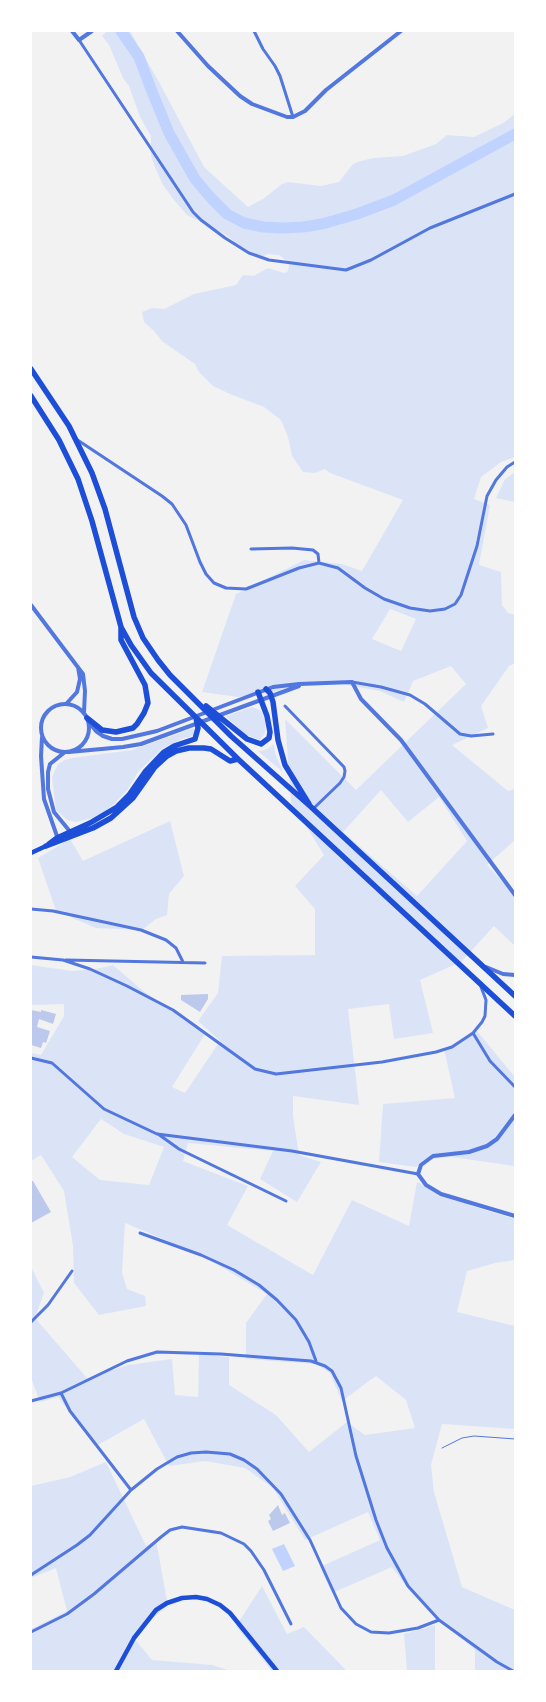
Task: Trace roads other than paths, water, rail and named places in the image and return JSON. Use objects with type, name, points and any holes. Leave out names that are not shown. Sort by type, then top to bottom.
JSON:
[{"type":"highway","points":[[31,369],[76,439],[92,473],[105,509],[129,600],[139,630],[158,660],[231,736],[515,996]]},
{"type":"highway","points":[[31,396],[59,440],[86,500],[121,627],[151,673],[238,759],[515,1016]]},
{"type":"highway","points":[[86,717],[102,730],[116,732],[133,728],[141,720],[148,703],[146,685],[121,640],[121,627]]},
{"type":"highway","points":[[266,690],[271,695],[275,707],[278,740],[285,765],[311,808]]},
{"type":"highway","points":[[189,694],[247,738],[261,744],[269,738],[270,732],[268,716],[259,695]]},
{"type":"highway","points":[[46,846],[109,814],[129,795],[145,772],[164,752],[174,746],[195,739],[198,728],[196,718]]},
{"type":"highway","points":[[71,833],[92,828],[120,811],[133,798],[155,767],[176,751],[189,748],[208,748],[230,760],[238,759]]},
{"type":"main road","points":[[31,853],[46,846]]},
{"type":"main road","points":[[116,1671],[134,1638],[156,1610],[167,1603],[182,1598],[196,1597],[207,1599],[220,1605],[230,1613],[277,1671]]},
{"type":"street","points":[[72,31],[81,38],[193,212],[225,238],[249,253],[269,260],[346,270],[371,260],[430,228],[515,194]]},
{"type":"street","points":[[81,38],[92,31]]},
{"type":"street","points":[[254,31],[277,71],[293,117]]},
{"type":"street","points":[[178,32],[208,66],[240,96],[252,104],[287,117],[293,117],[301,114],[333,85],[401,31]]},
{"type":"street","points":[[76,439],[172,504],[186,525],[206,574],[214,583],[226,588],[246,589],[319,562],[338,568],[384,599],[410,608],[430,611],[445,609],[455,604],[462,595],[477,546],[487,496],[496,480],[507,467],[515,462]]},
{"type":"street","points":[[250,549],[292,548],[314,550],[318,554],[319,562]]},
{"type":"street","points":[[31,605],[77,665],[83,674],[85,683],[86,717],[89,729],[87,737],[77,749],[67,752],[50,764],[47,784],[54,812],[71,833]]},
{"type":"street","points":[[67,704],[77,692],[79,686],[80,679],[77,665]]},
{"type":"street","points":[[42,737],[51,748],[67,752],[140,744],[221,714],[266,690],[286,684],[352,682],[410,695],[425,704],[460,734],[471,736],[493,734]]},
{"type":"street","points":[[352,682],[362,699],[401,740],[515,895]]},
{"type":"street","points":[[58,840],[44,800],[40,756],[41,722],[44,715],[56,705],[73,705],[86,717],[94,729],[103,736],[112,739],[122,739],[151,733],[218,708],[259,695],[271,695],[306,683]]},
{"type":"street","points":[[285,706],[344,767],[344,777],[340,783],[311,808]]},
{"type":"street","points":[[31,909],[53,911],[141,930],[166,940],[176,948],[183,962]]},
{"type":"street","points":[[31,957],[63,960],[204,963]]},
{"type":"street","points":[[63,960],[90,969],[173,1010],[255,1069],[268,1074],[343,1068],[427,1054],[452,1047],[473,1034],[482,1022],[486,1007],[485,995],[477,980]]},
{"type":"street","points":[[478,962],[499,973],[515,975]]},
{"type":"street","points":[[473,1034],[490,1061],[515,1087]]},
{"type":"street","points":[[31,1058],[52,1063],[104,1110],[157,1134],[179,1149],[286,1201]]},
{"type":"street","points":[[418,1174],[421,1164],[433,1156],[469,1152],[487,1146],[497,1138],[515,1115]]},
{"type":"street","points":[[157,1134],[292,1151],[418,1174],[426,1185],[441,1194],[515,1216]]},
{"type":"street","points":[[140,1233],[202,1255],[234,1270],[259,1285],[296,1320],[310,1342],[317,1362]]},
{"type":"street","points":[[31,1322],[48,1306],[72,1271]]},
{"type":"street","points":[[31,1401],[61,1393],[127,1362],[157,1352],[221,1354],[317,1362],[329,1368],[341,1388],[356,1456],[387,1548],[408,1586],[439,1620],[497,1662],[513,1671]]},
{"type":"street","points":[[61,1393],[70,1410],[131,1490]]},
{"type":"street","points":[[31,1575],[84,1540],[131,1490],[157,1469],[177,1457],[191,1453],[230,1454],[244,1460],[264,1475],[282,1494],[310,1540],[341,1608],[356,1624],[371,1632],[390,1633],[418,1628],[439,1620]]},
{"type":"street","points":[[31,1632],[67,1614],[94,1594],[170,1530],[182,1527],[221,1533],[244,1544],[264,1570],[292,1624]]},
{"type":"lane","points":[[442,1448],[452,1442],[474,1436],[515,1438]]},
{"type":"water","points":[[284,1544],[295,1566],[283,1571],[272,1549]]},
{"type":"waterway","points":[[121,31],[139,57],[169,133],[195,179],[227,214],[244,223],[263,227],[303,227],[322,224],[357,214],[394,200],[515,134]]}]
